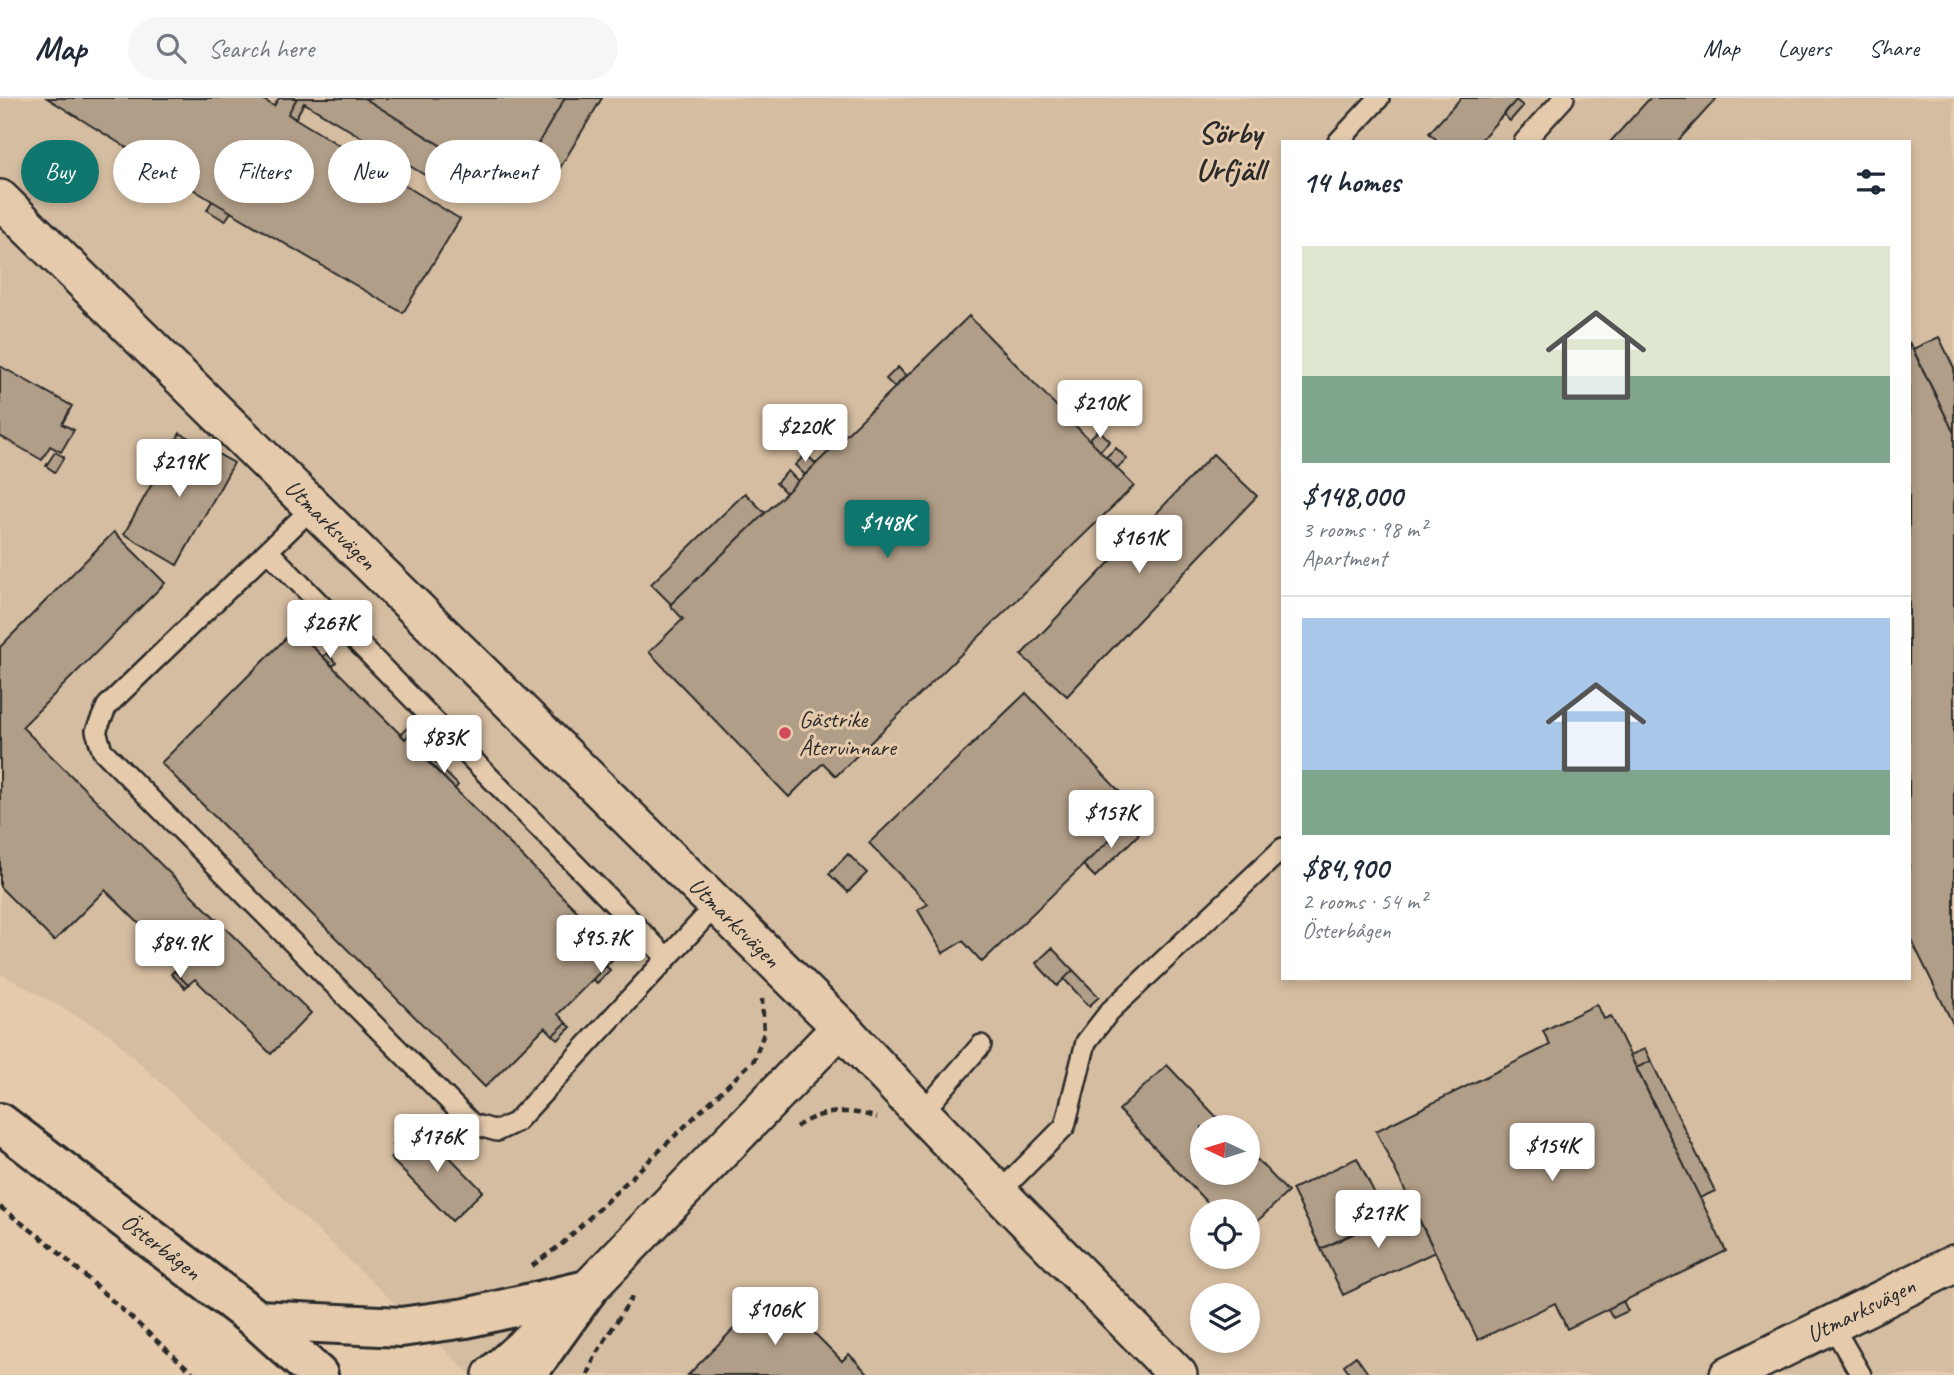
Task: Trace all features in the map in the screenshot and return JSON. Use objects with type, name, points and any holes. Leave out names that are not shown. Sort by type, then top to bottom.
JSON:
[{"type":"main road","name":"Österbågen","points":[[0,1123],[257,1320],[318,1375]]},
{"type":"main road","points":[[257,1320],[401,1327],[466,1318],[587,1290]]},
{"type":"main road","points":[[526,1375],[587,1290]]},
{"type":"street","name":"Utmarksvägen","points":[[0,199],[841,1027],[903,1118],[1000,1192],[1178,1375]]},
{"type":"street","points":[[492,1375],[587,1290],[841,1027]]},
{"type":"street","name":"Utmarksvägen","points":[[1729,1375],[1954,1264]]},
{"type":"lane","points":[[1340,140],[1379,98]]},
{"type":"lane","points":[[1526,140],[1564,98]]},
{"type":"lane","points":[[313,507],[107,706],[96,731],[102,750],[472,1124],[497,1131],[516,1122],[717,904]]},
{"type":"lane","points":[[268,551],[667,958]]},
{"type":"lane","points":[[1000,1192],[1065,1126],[1086,1042],[1110,1011],[1281,850]]},
{"type":"lane","points":[[903,1118],[981,1045]]},
{"type":"lane","points":[[1831,1323],[1861,1375]]},
{"type":"path","points":[[792,1131],[799,1124],[823,1113],[859,1111],[903,1118]]},
{"type":"path","points":[[0,1207],[47,1242],[195,1375]]},
{"type":"path","points":[[588,1375],[595,1356],[638,1290]]},
{"type":"shaded area","points":[[0,98],[1954,98],[1954,1375],[471,1375],[109,1034],[0,973]]},
{"type":"building","points":[[47,98],[260,98],[274,106],[279,98],[297,98],[288,114],[331,140],[328,140],[328,203],[411,203],[411,189],[425,198],[425,203],[434,203],[460,219],[403,313],[215,203],[314,203],[314,140],[214,140],[214,202],[200,194],[200,140],[114,140]]},
{"type":"building","points":[[297,98],[364,98],[432,140],[425,140],[425,175],[411,167],[411,140],[366,140],[304,103],[295,119],[288,114]]},
{"type":"building","points":[[364,98],[565,98],[540,140],[432,140]]},
{"type":"building","points":[[565,98],[602,98],[561,166],[561,140],[540,140]]},
{"type":"building","points":[[1461,98],[1518,98],[1481,140],[1437,140],[1429,133]]},
{"type":"building","points":[[1650,98],[1717,98],[1679,140],[1612,140]]},
{"type":"building","points":[[1516,100],[1523,106],[1510,121],[1504,115]]},
{"type":"building","points":[[212,201],[231,212],[225,221],[207,210]]},
{"type":"building","points":[[969,316],[1134,486],[836,776],[823,763],[789,797],[649,652],[683,619],[670,605]]},
{"type":"building","points":[[1939,337],[1954,368],[1954,433],[1913,349]]},
{"type":"building","points":[[1911,346],[1954,433],[1954,1026],[1911,939]]},
{"type":"building","points":[[0,366],[72,406],[62,424],[74,430],[61,452],[50,446],[42,460],[0,436]]},
{"type":"building","points":[[898,367],[906,376],[894,387],[886,379]]},
{"type":"building","points":[[1099,430],[1110,441],[1100,451],[1089,439]]},
{"type":"building","points":[[180,433],[234,463],[177,565],[124,534]]},
{"type":"building","points":[[1116,448],[1127,459],[1117,468],[1106,457]]},
{"type":"building","points":[[55,452],[64,457],[55,472],[46,466]]},
{"type":"building","points":[[806,454],[816,464],[805,475],[795,465]]},
{"type":"building","points":[[1213,454],[1257,496],[1067,696],[1021,655]]},
{"type":"building","points":[[788,471],[798,481],[786,493],[776,483]]},
{"type":"building","points":[[745,493],[765,513],[671,604],[651,584]]},
{"type":"building","points":[[114,532],[165,583],[22,727],[311,1013],[271,1054],[195,979],[188,985],[174,971],[181,965],[105,890],[54,941],[0,887],[0,647]]},
{"type":"building","points":[[295,629],[405,739],[414,730],[436,751],[427,761],[619,953],[558,1014],[566,1023],[553,1035],[545,1027],[485,1087],[161,763]]},
{"type":"building","points":[[327,653],[336,663],[333,666],[323,657]]},
{"type":"building","points":[[1026,693],[1139,812],[982,962],[963,941],[943,953],[918,910],[928,904],[869,843]]},
{"type":"building","points":[[410,725],[414,730],[405,739],[401,734]]},
{"type":"building","points":[[433,760],[458,785],[455,789],[430,763]]},
{"type":"building","points":[[1128,823],[1139,834],[1095,877],[1083,865]]},
{"type":"building","points":[[848,854],[867,873],[848,892],[829,874]]},
{"type":"building","points":[[1052,948],[1073,970],[1057,986],[1036,963]]},
{"type":"building","points":[[606,966],[610,970],[597,983],[593,979]]},
{"type":"building","points":[[1073,970],[1099,997],[1089,1006],[1064,979]]},
{"type":"building","points":[[174,971],[188,985],[185,988],[171,974]]},
{"type":"building","points":[[1597,1004],[1604,1019],[1611,1016],[1726,1251],[1567,1329],[1555,1303],[1478,1340],[1376,1131],[1550,1045],[1543,1031]]},
{"type":"building","points":[[566,1023],[571,1027],[558,1040],[553,1035]]},
{"type":"building","points":[[1645,1049],[1651,1061],[1636,1068],[1630,1055]]},
{"type":"building","points":[[1651,1061],[1715,1191],[1700,1198],[1636,1068]]},
{"type":"building","points":[[1167,1065],[1215,1115],[1190,1115],[1190,1185],[1119,1110]]},
{"type":"building","points":[[421,1128],[483,1191],[452,1221],[390,1158]]},
{"type":"building","points":[[402,1137],[406,1142],[398,1150],[393,1145]]},
{"type":"building","points":[[1357,1158],[1387,1218],[1321,1249],[1292,1189]]},
{"type":"building","points":[[1260,1163],[1288,1192],[1260,1219],[1260,1199],[1204,1199],[1190,1185],[1260,1185]]},
{"type":"building","points":[[1411,1204],[1435,1252],[1343,1295],[1321,1249]]},
{"type":"building","points":[[772,1290],[842,1361],[849,1354],[869,1375],[688,1375]]},
{"type":"building","points":[[1623,1301],[1628,1311],[1613,1318],[1608,1309]]},
{"type":"building","points":[[1356,1356],[1369,1375],[1351,1375],[1344,1365]]},
{"type":"place","name":"Gästrike Återvinnare","points":[[785,733]]},
{"type":"district","name":"Sörby Urfjäll","points":[[1230,150]]}]
